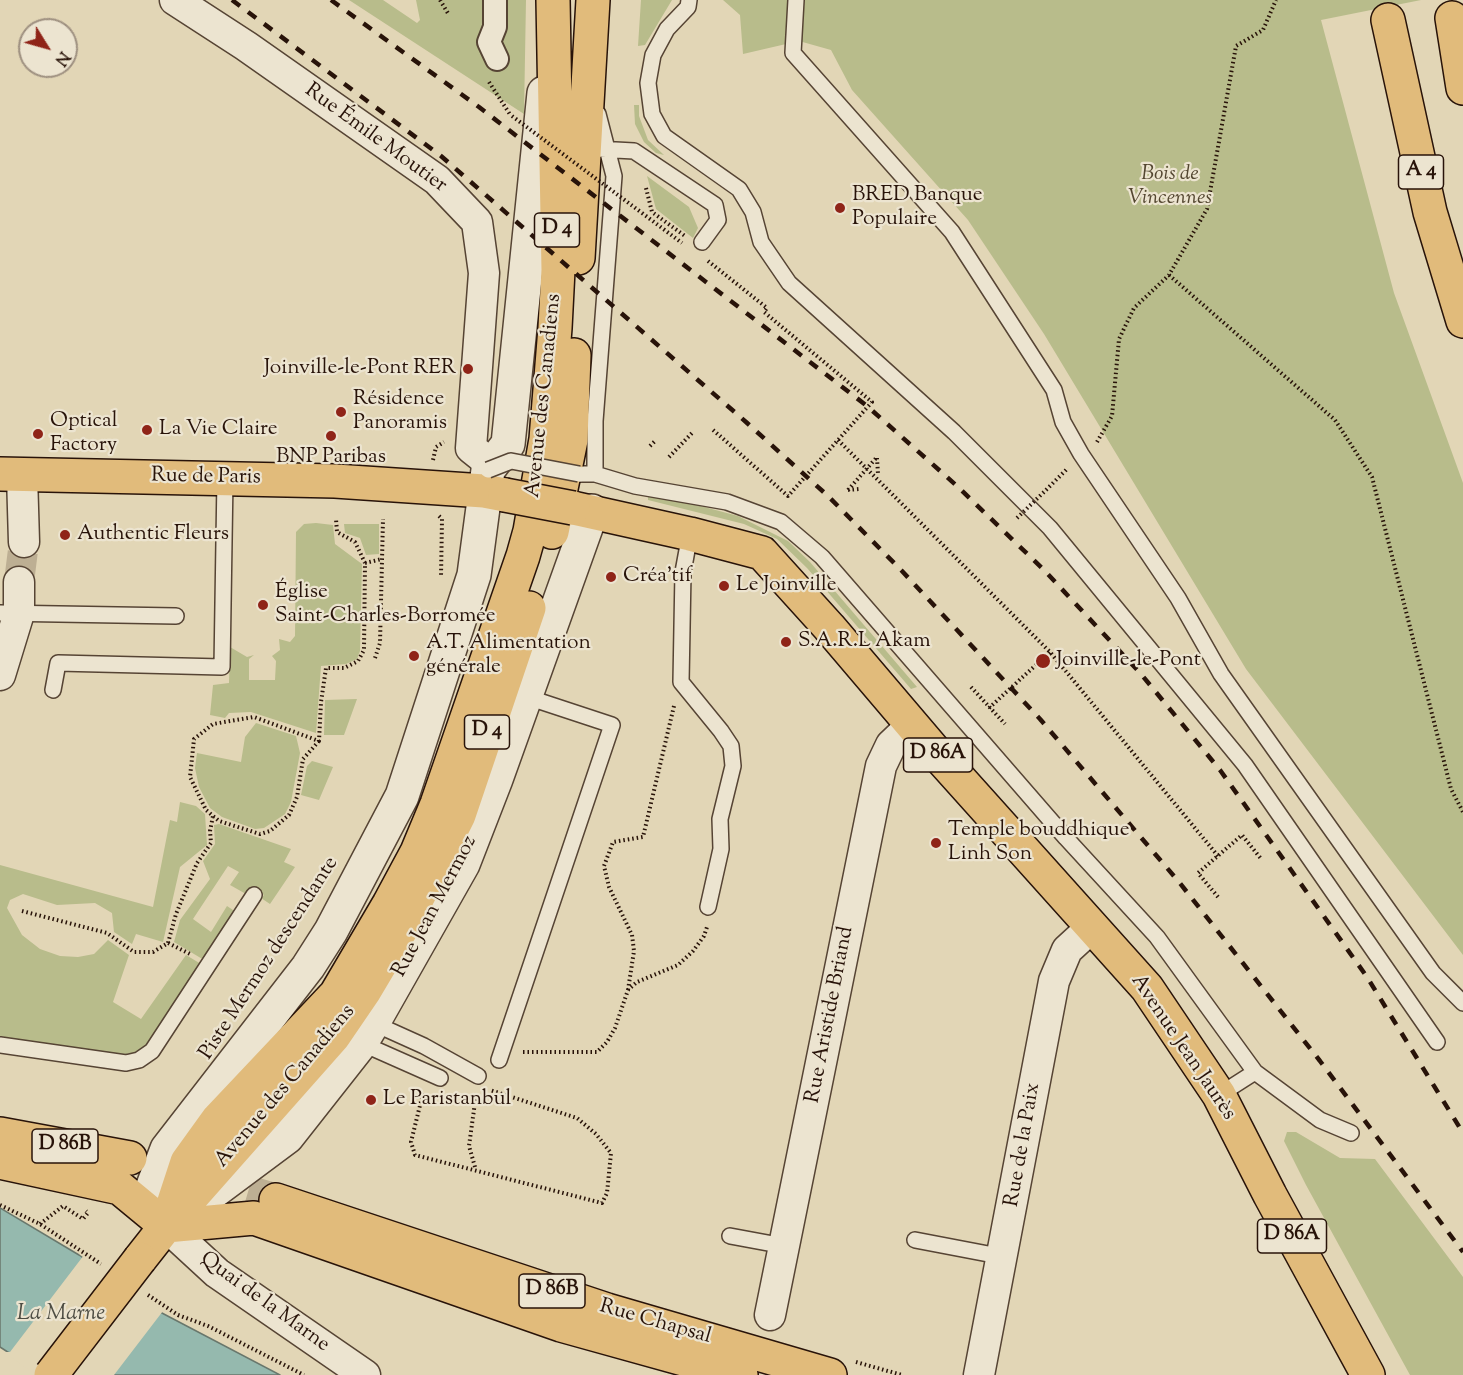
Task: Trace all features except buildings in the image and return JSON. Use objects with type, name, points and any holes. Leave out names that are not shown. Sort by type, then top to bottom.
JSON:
[{"type":"main road","name":"Avenue des Canadiens","points":[[156,1217],[257,1126],[343,1024],[405,923],[459,815],[549,546],[571,441],[594,148],[593,0]]},
{"type":"main road","name":"Avenue des Canadiens","points":[[156,1217],[187,1162],[218,1119],[336,994],[389,904],[417,852],[437,804],[523,556],[530,531],[546,439],[555,328],[558,270],[552,10]]},
{"type":"main road","points":[[1452,18],[1463,88]]},
{"type":"main road","name":"A 4","points":[[1388,20],[1430,212],[1463,321]]},
{"type":"main road","name":"Rue de Paris","points":[[11,475],[335,481],[432,487],[492,485]]},
{"type":"main road","name":"D 86A","points":[[492,485],[583,510]]},
{"type":"main road","name":"Avenue Jean Jaurès","points":[[583,510],[762,553],[1091,928],[1147,988],[1219,1095],[1270,1195],[1368,1375]]},
{"type":"main road","name":"D 86B","points":[[0,1134],[130,1158]]},
{"type":"main road","points":[[0,1162],[120,1188],[156,1217],[254,1218],[561,1325],[741,1375]]},
{"type":"main road","name":"Rue Chapsal","points":[[276,1200],[607,1310],[830,1375]]},
{"type":"main road","name":"D 4","points":[[51,1375],[140,1259],[156,1217]]},
{"type":"street","name":"Rue Émile Moutier","points":[[175,0],[246,46],[437,180],[477,222],[484,273],[471,448],[486,460],[492,485]]},
{"type":"street","points":[[492,69],[489,42],[495,27],[495,0]]},
{"type":"street","points":[[156,1217],[167,1149],[308,967],[331,931],[402,796],[474,575],[492,485],[508,444],[552,10]]},
{"type":"street","points":[[11,475],[24,542]]},
{"type":"street","name":"Rue Jean Mermoz","points":[[156,1217],[287,1137],[367,1033],[463,864],[496,779],[583,510]]},
{"type":"street","points":[[0,675],[9,613],[20,582]]},
{"type":"street","name":"Rue Aristide Briand","points":[[770,1315],[881,766],[891,745],[912,725]]},
{"type":"street","name":"Rue de la Paix","points":[[979,1375],[1004,1257],[1054,981],[1067,950],[1091,928]]},
{"type":"street","name":"Quai de la Marne","points":[[156,1217],[217,1273],[365,1375]]},
{"type":"lane","points":[[595,474],[595,421],[614,176],[594,148],[606,0]]},
{"type":"lane","points":[[689,0],[688,7],[667,29],[653,55],[648,83],[652,114],[664,136],[739,189],[753,212],[761,242],[789,283],[822,316],[954,432],[1050,528],[1245,765],[1437,1042]]},
{"type":"lane","points":[[796,0],[793,53],[952,232],[1054,390],[1063,422],[1081,454],[1178,598],[1221,674],[1433,973],[1463,1003]]},
{"type":"lane","points":[[594,148],[598,118]]},
{"type":"lane","points":[[594,148],[634,151],[715,205],[718,220],[696,245]]},
{"type":"lane","points":[[492,485],[511,461],[579,474],[595,474],[635,486],[727,502],[781,522],[822,557],[1066,838],[1157,937],[1255,1072],[1320,1120],[1351,1133]]},
{"type":"lane","points":[[53,690],[58,663],[222,667],[225,478]]},
{"type":"lane","points":[[690,534],[683,572],[681,682],[721,730],[730,746],[733,766],[720,819],[721,849],[708,907]]},
{"type":"lane","points":[[9,613],[176,616]]},
{"type":"lane","points":[[499,1060],[612,725],[524,696]]},
{"type":"lane","points":[[0,1045],[126,1063],[139,1060],[152,1051],[254,895]]},
{"type":"lane","points":[[367,1033],[424,1046],[478,1076]]},
{"type":"lane","points":[[367,1033],[440,1078]]},
{"type":"lane","points":[[1219,1095],[1255,1072]]},
{"type":"lane","points":[[730,1236],[784,1246]]},
{"type":"lane","points":[[915,1240],[1004,1257]]},
{"type":"path","points":[[440,0],[449,15]]},
{"type":"path","points":[[1017,518],[1081,454],[1097,442],[1112,416],[1119,339],[1134,308],[1169,275],[1207,209],[1236,46],[1263,30],[1276,0]]},
{"type":"path","points":[[492,69],[512,116],[665,230],[696,245]]},
{"type":"path","points":[[646,188],[652,212],[686,237]]},
{"type":"path","points":[[665,230],[669,225]]},
{"type":"path","points":[[712,429],[788,496],[872,402],[764,312],[767,308],[713,265]]},
{"type":"path","points":[[1169,275],[1335,420],[1372,477],[1452,789],[1463,812]]},
{"type":"path","points":[[669,457],[692,433]]},
{"type":"path","points":[[650,446],[656,440]]},
{"type":"path","points":[[838,440],[1050,652],[1218,856]]},
{"type":"path","points":[[859,489],[848,490],[877,457],[878,474]]},
{"type":"path","points":[[432,487],[430,509],[442,519],[440,589]]},
{"type":"path","points":[[319,741],[254,717],[213,724],[194,739],[190,777],[206,810],[219,821],[260,834],[270,831],[289,815],[297,797],[303,759],[319,741],[326,668],[344,668],[358,662],[364,650],[365,563],[355,542],[337,532],[336,519]]},
{"type":"path","points":[[375,658],[380,643],[383,519]]},
{"type":"path","points":[[365,563],[382,559]]},
{"type":"path","points":[[990,708],[1050,652]]},
{"type":"path","points":[[499,1060],[523,1052],[543,1050],[572,1054],[597,1052],[607,1042],[615,1028],[628,990],[634,951],[632,935],[609,887],[604,866],[613,842],[643,837],[681,682]]},
{"type":"path","points":[[971,687],[1005,724]]},
{"type":"path","points":[[22,911],[107,933],[134,952],[153,952],[168,943],[176,914],[197,863],[211,843],[210,831],[214,816]]},
{"type":"path","points":[[1218,897],[1198,873],[1242,835],[1262,860]]},
{"type":"path","points":[[628,990],[637,982],[678,965],[693,951],[704,936],[707,925]]},
{"type":"path","points":[[168,943],[209,965]]},
{"type":"path","points":[[475,1168],[469,1146],[478,1076]]},
{"type":"path","points":[[425,1088],[411,1142],[415,1155],[475,1168],[602,1203],[607,1193],[611,1153],[596,1134],[577,1118],[491,1092],[478,1076]]},
{"type":"path","points":[[40,1224],[63,1206]]},
{"type":"green space","points":[[349,0],[383,0],[417,23],[420,20],[416,0],[526,0],[524,114]]},
{"type":"green space","points":[[641,0],[672,0],[645,45],[638,46]]},
{"type":"green space","name":"Bois de Vincennes","points":[[723,0],[1421,0],[1321,20],[1394,293],[1463,483],[1463,955],[1246,669],[1044,334],[968,220],[852,90],[831,50],[799,41],[743,54],[740,15]]},
{"type":"green space","points":[[634,105],[639,105],[639,116],[648,140],[664,155],[656,153],[644,142],[635,124]]},
{"type":"green space","points":[[647,176],[689,207],[698,228],[693,238],[656,209]]},
{"type":"green space","points":[[648,492],[738,516],[788,541],[810,562],[917,687],[911,689],[807,568],[777,539],[744,524],[648,500]]},
{"type":"green space","points":[[304,524],[333,525],[335,544],[362,564],[360,651],[357,659],[346,664],[321,666],[316,733],[251,712],[229,713],[225,718],[210,715],[213,685],[229,683],[230,647],[247,657],[254,655],[249,659],[249,680],[275,680],[276,661],[272,656],[280,650],[279,639],[290,642],[295,636],[296,532]]},
{"type":"green space","points":[[344,524],[379,524],[379,554],[366,555],[360,538],[345,533]]},
{"type":"green space","points":[[357,699],[344,735],[324,735],[325,700]]},
{"type":"green space","points":[[256,723],[296,736],[300,753],[291,802],[285,814],[264,828],[255,829],[222,817],[210,808],[199,787],[195,768],[197,753],[241,762],[245,737]]},
{"type":"green space","points":[[312,761],[333,767],[319,800],[301,795],[307,766]]},
{"type":"green space","points":[[180,802],[196,806],[205,814],[207,845],[180,867],[163,942],[136,934],[132,944],[114,932],[112,913],[95,903],[57,905],[23,894],[10,900],[7,908],[22,935],[40,949],[60,956],[78,957],[94,954],[108,940],[129,955],[113,1002],[141,1019],[186,955],[201,964],[145,1049],[137,1054],[119,1057],[0,1036],[0,865],[153,907],[170,820],[177,822]]},
{"type":"green space","points":[[219,824],[291,849],[284,862],[295,867],[270,904],[261,898],[264,895],[252,887],[246,894],[230,885],[239,872],[228,866],[193,919],[211,932],[227,906],[236,912],[204,960],[174,942],[180,920],[210,879],[203,861],[215,844],[214,825]]},
{"type":"green space","points":[[1287,1132],[1296,1132],[1340,1158],[1375,1159],[1463,1277],[1463,1375],[1410,1375],[1306,1185],[1284,1141]]},
{"type":"water","name":"La Marne","points":[[0,1208],[79,1255],[160,1312],[280,1375],[43,1375],[0,1347]]},
{"type":"pier","points":[[84,1255],[163,1311],[114,1375],[37,1375],[3,1352],[10,1352]]},
{"type":"tunnel","points":[[19,582],[24,542]]},
{"type":"tunnel","points":[[201,1178],[276,1200]]},
{"type":"railway","points":[[232,0],[441,156],[746,422],[828,496],[902,571],[1040,719],[1179,882],[1320,1061],[1463,1252]]},
{"type":"railway","points":[[331,0],[479,107],[867,406],[957,486],[1044,570],[1141,674],[1220,770],[1367,977],[1463,1133]]},
{"type":"place","name":"BRED Banque Populaire","points":[[840,208]]},
{"type":"place","name":"Joinville-le-Pont RER","points":[[468,369]]},
{"type":"place","name":"Résidence Panoramis","points":[[341,412]]},
{"type":"place","name":"La Vie Claire","points":[[147,430]]},
{"type":"place","name":"Optical Factory","points":[[38,434]]},
{"type":"place","name":"BNP Paribas","points":[[331,436]]},
{"type":"place","name":"Authentic Fleurs","points":[[65,535]]},
{"type":"place","name":"Créa'tif","points":[[611,577]]},
{"type":"place","name":"Le Joinville","points":[[724,586]]},
{"type":"place","name":"Église Saint-Charles-Borromée","points":[[263,605]]},
{"type":"place","name":"S.A.R.L Akam","points":[[786,642]]},
{"type":"place","name":"A.T. Alimentation générale","points":[[414,656]]},
{"type":"place","name":"Joinville-le-Pont","points":[[1043,661]]},
{"type":"place","name":"Temple bouddhique Linh Son","points":[[936,843]]},
{"type":"place","name":"Le Paristanbul","points":[[371,1100]]}]
